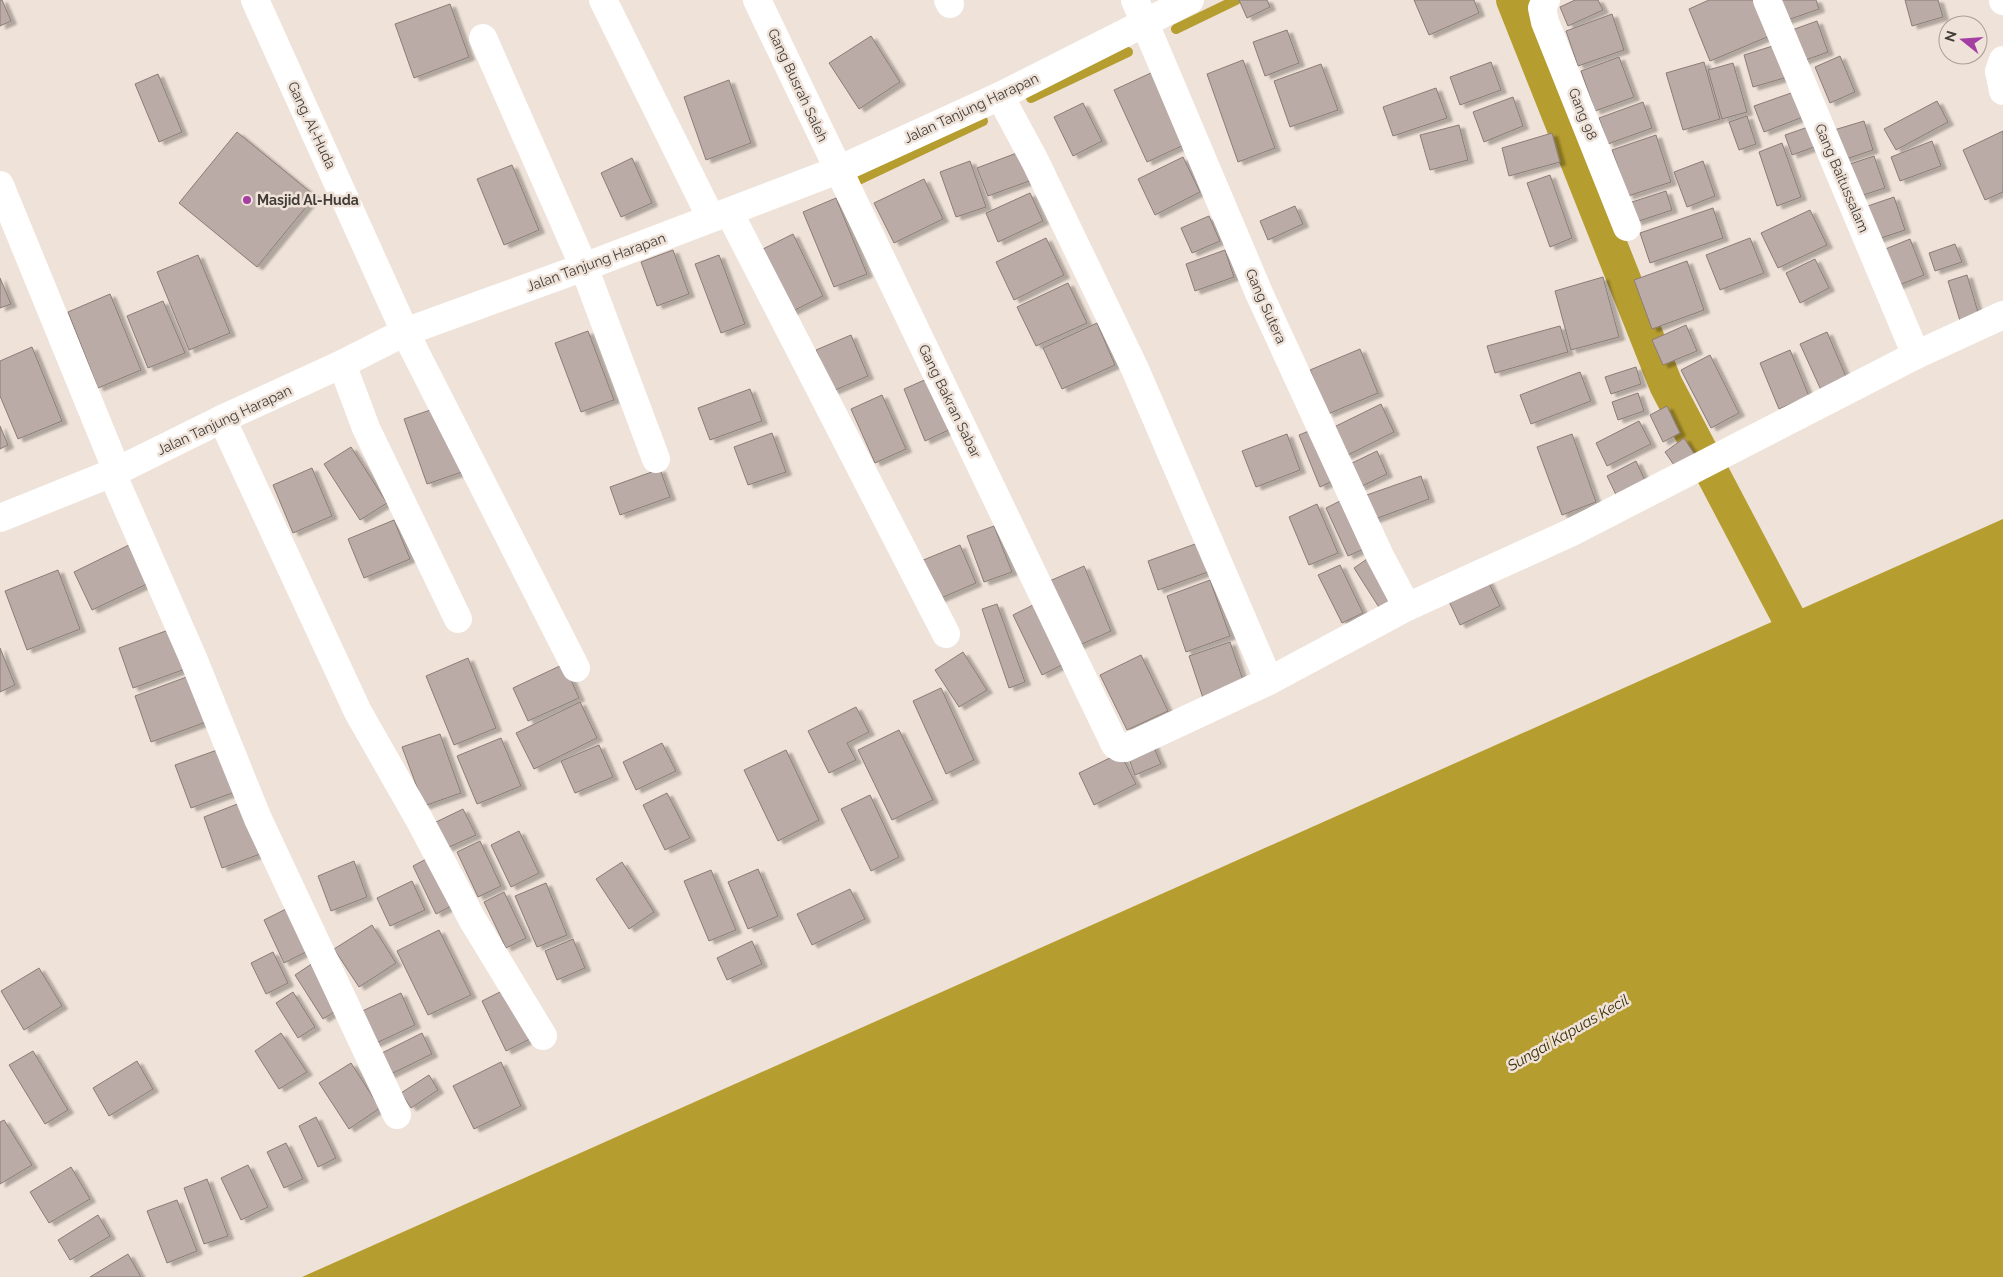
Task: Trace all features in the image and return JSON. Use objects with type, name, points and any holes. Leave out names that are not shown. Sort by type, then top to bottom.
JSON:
[{"type":"street","name":"Gang. Al-Huda","points":[[255,0],[405,332],[576,668]]},
{"type":"street","points":[[603,0],[946,634]]},
{"type":"street","name":"Gang Busrah Saleh","points":[[757,0],[838,170]]},
{"type":"street","name":"Jalan Tanjung Harapan","points":[[0,518],[114,472],[222,419],[342,364],[405,332],[584,267],[838,170],[1000,96],[1139,11],[1190,0]]},
{"type":"street","name":"Gang 98","points":[[1546,0],[1542,8],[1545,22],[1628,227]]},
{"type":"street","name":"Gang Baitussalam","points":[[1768,0],[1916,355]]},
{"type":"street","name":"Gang Sutera","points":[[1139,11],[1263,302],[1380,556],[1407,607]]},
{"type":"street","points":[[483,38],[584,267],[656,459]]},
{"type":"street","points":[[2003,60],[1999,71],[2003,91]]},
{"type":"street","points":[[1000,96],[1035,161],[1135,369],[1270,681],[1407,607],[1570,534],[1916,355],[2003,316]]},
{"type":"street","name":"Gang Bakran Sabar","points":[[838,170],[1115,745],[1125,748],[1270,681]]},
{"type":"street","points":[[0,185],[114,472],[258,819],[397,1115]]},
{"type":"street","points":[[342,364],[366,428],[458,619]]},
{"type":"street","points":[[222,419],[358,712],[419,819],[472,919],[543,1036]]},
{"type":"water","name":"Sungai Kapuas Kecil","points":[[2003,519],[2003,1277],[302,1277]]},
{"type":"building","points":[[0,0],[2,0],[11,21],[0,26]]},
{"type":"building","points":[[1239,0],[1267,0],[1270,7],[1247,18]]},
{"type":"building","points":[[1414,0],[1474,0],[1479,13],[1429,35]]},
{"type":"building","points":[[1575,0],[1598,0],[1603,10],[1568,26],[1560,7]]},
{"type":"building","points":[[1709,0],[1757,0],[1772,35],[1710,61],[1689,9]]},
{"type":"building","points":[[1774,0],[1816,0],[1819,9],[1782,22]]},
{"type":"building","points":[[1905,0],[1938,0],[1942,15],[1938,15],[1938,18],[1912,26]]},
{"type":"building","points":[[450,4],[469,57],[414,78],[395,24]]},
{"type":"building","points":[[1612,14],[1624,50],[1578,66],[1566,31]]},
{"type":"building","points":[[1817,21],[1828,52],[1803,61],[1792,30]]},
{"type":"building","points":[[1287,30],[1299,63],[1265,76],[1253,42]]},
{"type":"building","points":[[871,36],[900,82],[859,109],[829,63]]},
{"type":"building","points":[[1779,44],[1788,77],[1753,87],[1744,55]]},
{"type":"building","points":[[1840,56],[1855,92],[1830,103],[1815,67]]},
{"type":"building","points":[[1619,57],[1634,97],[1595,111],[1581,71]]},
{"type":"building","points":[[1243,60],[1275,148],[1238,162],[1207,74]]},
{"type":"building","points":[[1491,62],[1501,90],[1460,105],[1450,77]]},
{"type":"building","points":[[1704,62],[1720,119],[1683,130],[1666,73]]},
{"type":"building","points":[[1733,63],[1747,112],[1722,119],[1708,70]]},
{"type":"building","points":[[1321,64],[1338,110],[1290,127],[1274,81]]},
{"type":"building","points":[[1153,72],[1186,144],[1147,162],[1114,90]]},
{"type":"building","points":[[158,74],[182,132],[159,142],[135,84]]},
{"type":"building","points":[[729,80],[751,143],[706,160],[684,97]]},
{"type":"building","points":[[1436,88],[1447,118],[1393,136],[1383,107]]},
{"type":"building","points":[[1794,92],[1803,117],[1764,132],[1754,106]]},
{"type":"building","points":[[1513,97],[1523,126],[1484,142],[1473,112]]},
{"type":"building","points":[[1937,101],[1948,122],[1896,150],[1884,129]]},
{"type":"building","points":[[1643,102],[1652,128],[1608,144],[1599,118]]},
{"type":"building","points":[[1083,103],[1102,141],[1073,156],[1054,117]]},
{"type":"building","points":[[1747,116],[1756,144],[1739,150],[1729,122]]},
{"type":"building","points":[[1864,121],[1873,150],[1843,160],[1834,130]]},
{"type":"building","points":[[1459,125],[1468,160],[1430,170],[1420,135]]},
{"type":"building","points":[[1811,126],[1817,146],[1792,155],[1785,135]]},
{"type":"building","points":[[2003,131],[2003,192],[1985,200],[1963,150]]},
{"type":"building","name":"Masjid Al-Huda","points":[[237,132],[315,196],[257,267],[179,203]]},
{"type":"building","points":[[1552,133],[1560,162],[1509,176],[1502,148]]},
{"type":"building","points":[[1656,135],[1671,182],[1628,196],[1612,150]]},
{"type":"building","points":[[1932,141],[1941,166],[1900,181],[1891,157]]},
{"type":"building","points":[[1782,143],[1801,197],[1777,206],[1759,152]]},
{"type":"building","points":[[1022,151],[1032,180],[988,196],[977,168]]},
{"type":"building","points":[[1874,156],[1885,188],[1857,197],[1847,165]]},
{"type":"building","points":[[1183,157],[1200,192],[1155,215],[1138,179]]},
{"type":"building","points":[[632,158],[652,203],[621,217],[601,173]]},
{"type":"building","points":[[970,161],[986,207],[956,217],[940,172]]},
{"type":"building","points":[[1703,161],[1715,196],[1687,207],[1674,172]]},
{"type":"building","points":[[512,165],[539,230],[504,245],[477,179]]},
{"type":"building","points":[[1550,175],[1572,238],[1550,247],[1527,183]]},
{"type":"building","points":[[924,179],[943,219],[894,243],[874,203]]},
{"type":"building","points":[[1666,191],[1672,210],[1636,222],[1629,203]]},
{"type":"building","points":[[1030,193],[1043,221],[998,242],[986,213]]},
{"type":"building","points":[[1894,197],[1905,230],[1872,241],[1862,208]]},
{"type":"building","points":[[836,198],[867,274],[834,287],[803,212]]},
{"type":"building","points":[[1295,206],[1303,224],[1268,240],[1260,221]]},
{"type":"building","points":[[1713,208],[1723,238],[1650,263],[1640,233]]},
{"type":"building","points":[[1810,210],[1827,245],[1778,268],[1761,233]]},
{"type":"building","points":[[1209,216],[1220,241],[1192,253],[1181,228]]},
{"type":"building","points":[[793,234],[823,296],[785,315],[755,253]]},
{"type":"building","points":[[1046,238],[1064,275],[1014,300],[996,262]]},
{"type":"building","points":[[1750,238],[1764,273],[1720,290],[1706,255]]},
{"type":"building","points":[[1910,239],[1924,275],[1892,288],[1878,252]]},
{"type":"building","points":[[1955,244],[1962,262],[1935,271],[1929,253]]},
{"type":"building","points":[[673,250],[689,294],[657,306],[641,262]]},
{"type":"building","points":[[1225,250],[1234,277],[1195,291],[1186,264]]},
{"type":"building","points":[[198,255],[230,333],[189,350],[157,272]]},
{"type":"building","points":[[719,255],[745,324],[721,333],[695,264]]},
{"type":"building","points":[[1815,259],[1829,288],[1800,303],[1786,273]]},
{"type":"building","points":[[1687,261],[1704,310],[1652,329],[1634,280]]},
{"type":"building","points":[[1967,275],[1980,319],[1961,324],[1948,281]]},
{"type":"building","points":[[1603,277],[1619,337],[1571,350],[1555,291]]},
{"type":"building","points":[[0,278],[11,304],[0,308]]},
{"type":"building","points":[[1068,283],[1087,323],[1036,346],[1017,307]]},
{"type":"building","points":[[110,294],[141,370],[98,388],[68,312]]},
{"type":"building","points":[[163,301],[185,353],[148,368],[127,316]]},
{"type":"building","points":[[1097,323],[1115,365],[1062,389],[1043,348]]},
{"type":"building","points":[[1686,325],[1697,351],[1663,365],[1652,340]]},
{"type":"building","points":[[1560,326],[1568,352],[1495,373],[1487,346]]},
{"type":"building","points":[[588,331],[614,400],[581,412],[555,343]]},
{"type":"building","points":[[1827,332],[1847,379],[1821,390],[1800,344]]},
{"type":"building","points":[[851,335],[868,376],[833,391],[816,350]]},
{"type":"building","points":[[32,347],[62,421],[18,439],[0,396],[0,361]]},
{"type":"building","points":[[1360,349],[1378,393],[1328,414],[1310,370]]},
{"type":"building","points":[[1790,350],[1809,396],[1779,409],[1760,363]]},
{"type":"building","points":[[1710,355],[1739,413],[1711,428],[1681,370]]},
{"type":"building","points":[[1636,367],[1641,384],[1611,394],[1605,377]]},
{"type":"building","points":[[1580,372],[1591,401],[1531,424],[1520,395]]},
{"type":"building","points":[[929,378],[951,429],[925,441],[904,389]]},
{"type":"building","points":[[750,389],[762,421],[710,440],[698,408]]},
{"type":"building","points":[[1638,393],[1644,411],[1618,420],[1612,402]]},
{"type":"building","points":[[882,395],[906,449],[875,463],[851,409]]},
{"type":"building","points":[[1381,404],[1394,432],[1346,456],[1332,428]]},
{"type":"building","points":[[442,406],[465,471],[427,484],[404,419]]},
{"type":"building","points":[[1667,406],[1680,433],[1663,442],[1650,415]]},
{"type":"building","points":[[1639,421],[1651,444],[1607,466],[1596,443]]},
{"type":"building","points":[[0,426],[8,445],[0,449]]},
{"type":"building","points":[[1314,429],[1335,480],[1320,487],[1299,435]]},
{"type":"building","points":[[772,433],[786,472],[748,485],[734,447]]},
{"type":"building","points":[[1287,434],[1300,470],[1256,487],[1242,451]]},
{"type":"building","points":[[1572,434],[1596,502],[1562,515],[1537,447]]},
{"type":"building","points":[[1684,438],[1695,455],[1676,468],[1665,452]]},
{"type":"building","points":[[351,447],[387,503],[360,520],[324,464]]},
{"type":"building","points":[[1377,451],[1387,474],[1360,487],[1350,464]]},
{"type":"building","points":[[1636,461],[1648,487],[1619,501],[1607,476]]},
{"type":"building","points":[[312,468],[332,516],[293,533],[273,485]]},
{"type":"building","points":[[660,469],[670,497],[620,515],[610,487]]},
{"type":"building","points":[[1421,476],[1429,499],[1370,521],[1361,497]]},
{"type":"building","points":[[1344,499],[1366,548],[1348,556],[1326,508]]},
{"type":"building","points":[[1317,504],[1338,553],[1309,565],[1289,517]]},
{"type":"building","points":[[394,520],[410,559],[364,578],[348,539]]},
{"type":"building","points":[[994,526],[1012,572],[984,582],[967,536]]},
{"type":"building","points":[[1198,543],[1208,572],[1158,590],[1148,561]]},
{"type":"building","points":[[129,545],[147,584],[92,610],[74,572]]},
{"type":"building","points":[[960,545],[976,583],[932,602],[916,563]]},
{"type":"building","points":[[1370,557],[1399,601],[1382,612],[1354,568]]},
{"type":"building","points":[[1340,565],[1363,613],[1342,623],[1318,575]]},
{"type":"building","points":[[1084,566],[1111,631],[1073,648],[1045,583]]},
{"type":"building","points":[[58,570],[80,629],[27,650],[5,591]]},
{"type":"building","points":[[1485,575],[1500,606],[1460,625],[1446,595]]},
{"type":"building","points":[[1210,580],[1230,636],[1186,652],[1167,596]]},
{"type":"building","points":[[1037,603],[1066,663],[1042,675],[1013,615]]},
{"type":"building","points":[[997,604],[1025,682],[1009,688],[982,609]]},
{"type":"building","points":[[174,628],[188,668],[133,688],[119,648]]},
{"type":"building","points":[[1230,642],[1244,683],[1203,698],[1189,656]]},
{"type":"building","points":[[0,648],[15,685],[0,692]]},
{"type":"building","points":[[963,652],[987,690],[959,707],[935,670]]},
{"type":"building","points":[[1141,655],[1168,711],[1127,730],[1100,675]]},
{"type":"building","points":[[468,658],[496,728],[454,745],[426,676]]},
{"type":"building","points":[[564,664],[579,698],[528,721],[513,688]]},
{"type":"building","points":[[192,675],[209,721],[151,742],[135,696]]},
{"type":"building","points":[[941,688],[974,760],[946,774],[913,701]]},
{"type":"building","points":[[580,702],[597,738],[534,769],[516,733]]},
{"type":"building","points":[[856,707],[869,732],[847,743],[856,760],[829,773],[808,731]]},
{"type":"building","points":[[899,730],[933,800],[892,820],[858,750]]},
{"type":"building","points":[[440,734],[461,793],[424,806],[402,747]]},
{"type":"building","points":[[501,738],[521,786],[477,804],[457,756]]},
{"type":"building","points":[[1151,740],[1161,764],[1135,775],[1126,751]]},
{"type":"building","points":[[662,743],[676,771],[636,790],[623,762]]},
{"type":"building","points":[[599,745],[613,777],[575,793],[561,761]]},
{"type":"building","points":[[220,749],[235,792],[191,808],[175,765]]},
{"type":"building","points":[[786,750],[819,820],[778,841],[744,770]]},
{"type":"building","points":[[1120,753],[1136,784],[1094,805],[1079,773]]},
{"type":"building","points":[[667,793],[690,838],[665,850],[643,805]]},
{"type":"building","points":[[870,795],[899,857],[871,871],[841,809]]},
{"type":"building","points":[[245,801],[263,853],[222,868],[204,817]]},
{"type":"building","points":[[463,809],[476,835],[447,848],[434,823]]},
{"type":"building","points":[[519,831],[539,873],[511,887],[491,845]]},
{"type":"building","points":[[480,841],[501,886],[478,897],[457,852]]},
{"type":"building","points":[[432,856],[455,904],[436,914],[413,866]]},
{"type":"building","points":[[354,861],[367,897],[331,911],[318,876]]},
{"type":"building","points":[[622,862],[654,912],[629,929],[596,879]]},
{"type":"building","points":[[758,869],[778,916],[748,929],[728,882]]},
{"type":"building","points":[[711,870],[736,930],[709,941],[684,881]]},
{"type":"building","points":[[412,881],[425,910],[390,926],[377,898]]},
{"type":"building","points":[[546,883],[567,935],[537,947],[515,896]]},
{"type":"building","points":[[850,889],[865,919],[812,945],[797,914]]},
{"type":"building","points":[[504,892],[526,938],[506,948],[484,902]]},
{"type":"building","points":[[292,906],[312,949],[284,963],[264,920]]},
{"type":"building","points":[[372,925],[396,963],[359,987],[334,949]]},
{"type":"building","points":[[439,930],[471,995],[428,1015],[397,951]]},
{"type":"building","points":[[573,939],[585,968],[557,980],[545,951]]},
{"type":"building","points":[[752,941],[762,964],[727,980],[717,958]]},
{"type":"building","points":[[273,952],[288,983],[266,994],[251,963]]},
{"type":"building","points":[[313,963],[342,1007],[323,1019],[295,975]]},
{"type":"building","points":[[39,968],[62,1006],[24,1030],[1,991]]},
{"type":"building","points":[[506,989],[530,1039],[506,1051],[482,1001]]},
{"type":"building","points":[[293,992],[315,1027],[298,1038],[276,1003]]},
{"type":"building","points":[[401,993],[415,1025],[372,1045],[358,1013]]},
{"type":"building","points":[[281,1033],[307,1072],[279,1089],[255,1051]]},
{"type":"building","points":[[422,1033],[432,1054],[389,1075],[380,1054]]},
{"type":"building","points":[[33,1051],[68,1110],[45,1124],[9,1065]]},
{"type":"building","points":[[137,1061],[153,1089],[109,1116],[93,1088]]},
{"type":"building","points":[[501,1062],[521,1106],[474,1129],[453,1086]]},
{"type":"building","points":[[351,1063],[380,1108],[349,1129],[319,1083]]},
{"type":"building","points":[[429,1075],[438,1090],[411,1108],[401,1093]]},
{"type":"building","points":[[316,1117],[336,1158],[318,1167],[299,1126]]},
{"type":"building","points":[[4,1120],[32,1165],[0,1184],[0,1122]]},
{"type":"building","points":[[286,1143],[303,1179],[284,1188],[267,1152]]},
{"type":"building","points":[[248,1165],[268,1207],[241,1220],[221,1178]]},
{"type":"building","points":[[71,1167],[90,1199],[49,1223],[30,1192]]},
{"type":"building","points":[[207,1179],[228,1236],[204,1244],[184,1188]]},
{"type":"building","points":[[177,1200],[197,1251],[167,1263],[147,1211]]},
{"type":"building","points":[[98,1215],[110,1236],[70,1260],[58,1240]]},
{"type":"building","points":[[128,1254],[141,1277],[90,1277]]},
{"type":"waterway","points":[[1176,29],[1236,0]]},
{"type":"waterway","points":[[1513,0],[1666,385],[1808,655]]},
{"type":"waterway","points":[[1031,98],[1128,52]]},
{"type":"waterway","points":[[848,185],[983,121]]},
{"type":"place","name":"Masjid Al-Huda","points":[[247,200]]}]
